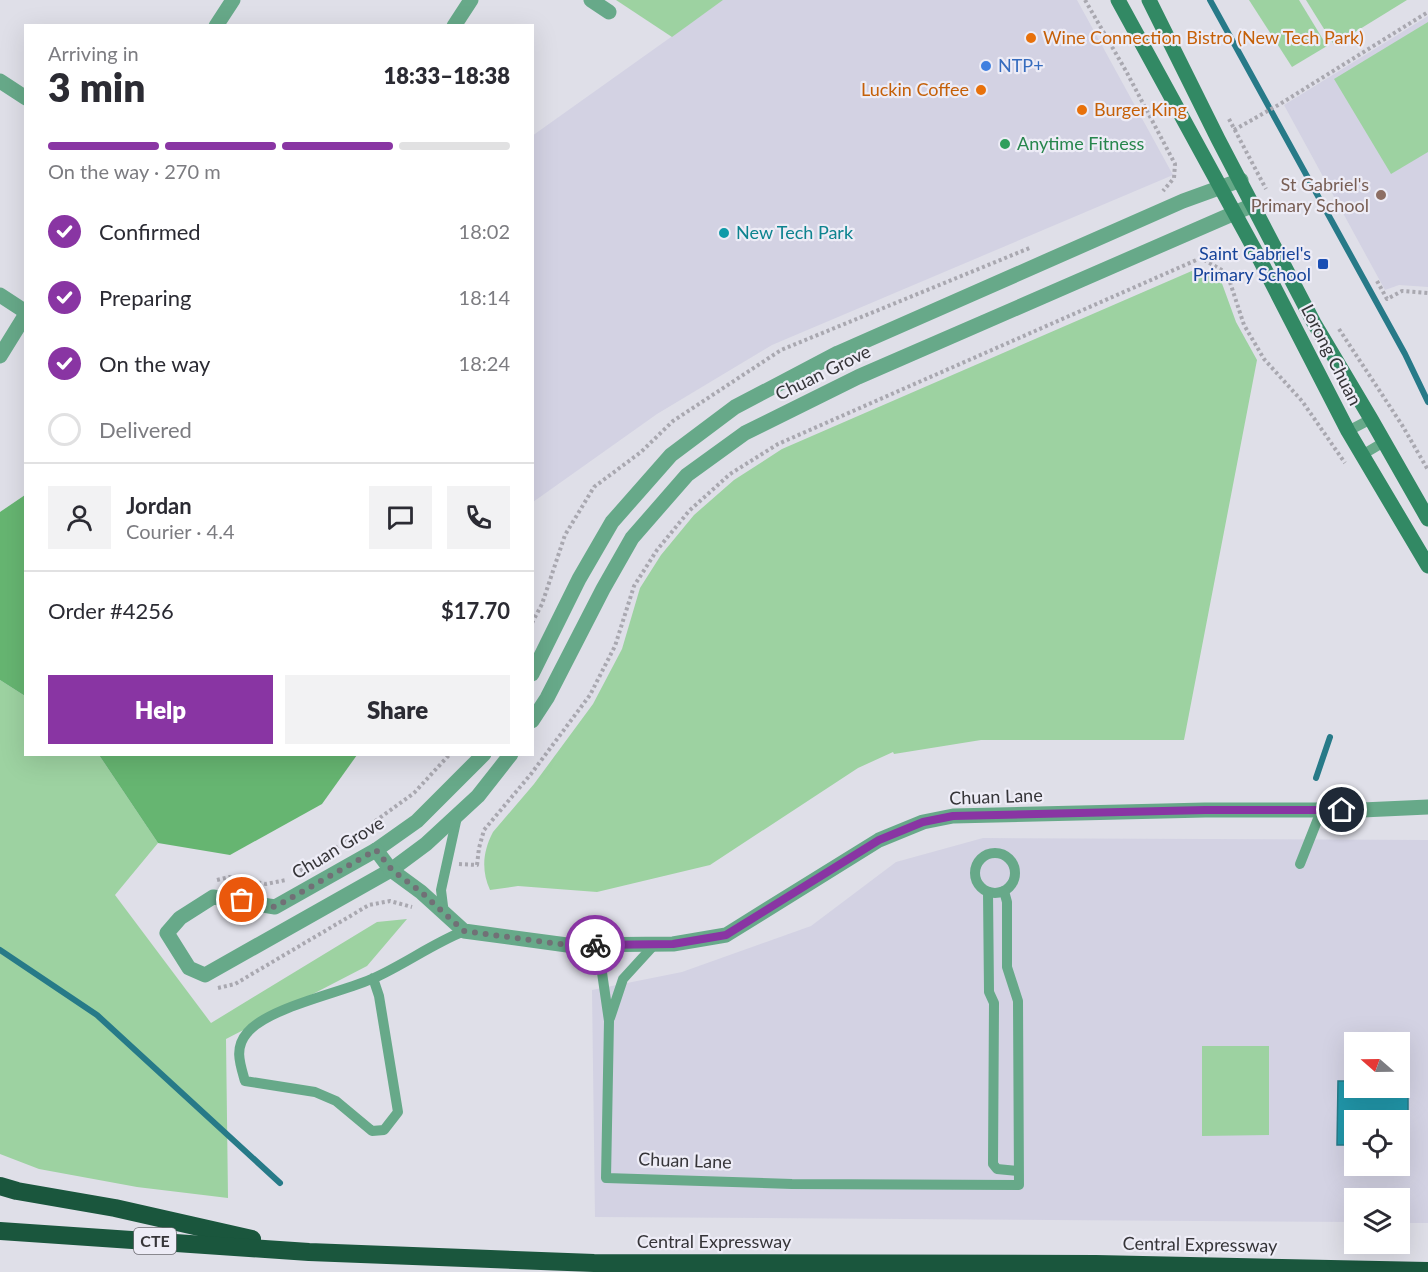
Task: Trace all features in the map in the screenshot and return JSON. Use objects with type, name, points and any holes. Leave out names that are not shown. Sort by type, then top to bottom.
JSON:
[{"type":"highway","points":[[0,1186],[115,1208],[309,1252]]},
{"type":"highway","name":"Central Expressway","points":[[0,1231],[309,1252],[594,1263],[1096,1264],[1428,1271]]},
{"type":"main road","name":"Lorong Chuan","points":[[1118,0],[1222,188],[1348,431],[1428,566]]},
{"type":"main road","name":"Lorong Chuan","points":[[1149,0],[1314,323],[1428,519]]},
{"type":"street","points":[[455,24],[471,0]]},
{"type":"street","points":[[591,0],[609,12]]},
{"type":"street","points":[[217,24],[229,1]]},
{"type":"street","points":[[0,81],[24,97]]},
{"type":"street","name":"Chuan Grove","points":[[534,670],[579,579],[612,522],[671,455],[735,407],[838,353],[1183,201],[1241,180]]},
{"type":"street","name":"Chuan Grove","points":[[534,718],[548,698],[603,589],[632,538],[687,475],[745,433],[858,377],[1253,205]]},
{"type":"street","points":[[0,295],[24,312]]},
{"type":"street","points":[[0,356],[24,316]]},
{"type":"street","name":"Chuan Grove","points":[[482,756],[417,821],[376,850],[275,907],[213,897],[180,918],[167,933],[189,968],[205,975],[392,870],[426,844],[478,796],[509,756]]},
{"type":"street","name":"Chuan Lane","points":[[464,931],[567,945],[673,944],[726,935],[879,840],[923,822],[953,816],[1205,810],[1321,811],[1428,807]]},
{"type":"street","points":[[376,850],[392,870],[464,931]]},
{"type":"lane","points":[[1348,431],[1371,419]]},
{"type":"lane","points":[[1362,455],[1384,442]]},
{"type":"lane","points":[[1300,864],[1321,811]]},
{"type":"lane","points":[[444,914],[441,890],[458,813]]},
{"type":"lane","points":[[999,854],[1006,857],[1016,870],[1010,885],[1004,891],[988,892],[981,887],[975,872],[983,857],[999,854]]},
{"type":"lane","points":[[988,892],[989,992],[994,1003],[993,1164],[997,1169],[1018,1171],[1018,1001],[1007,967],[1007,902],[1004,891]]},
{"type":"lane","points":[[373,978],[379,996],[398,1112],[384,1130],[372,1131],[336,1101],[315,1092],[245,1081],[237,1055],[246,1033],[269,1016],[373,978],[464,931]]},
{"type":"lane","points":[[609,1021],[623,979],[655,944]]},
{"type":"lane","name":"Chuan Lane","points":[[598,945],[609,1021],[606,1178],[792,1184],[1019,1185],[1018,1171]]},
{"type":"path","points":[[1085,0],[1148,111]]},
{"type":"path","points":[[1250,121],[1280,105],[1428,12]]},
{"type":"path","points":[[477,865],[478,848],[484,830],[531,774],[590,695],[615,646],[634,586],[657,550],[689,511],[730,474],[778,444],[1202,258],[1227,273],[1244,325],[1264,359],[1302,401],[1345,463]]},
{"type":"path","points":[[1377,281],[1387,299],[1402,291],[1428,293]]},
{"type":"path","points":[[1345,337],[1428,470]]},
{"type":"shaded area","points":[[723,0],[1077,0],[1173,175],[772,345],[657,414],[534,501],[534,135]]},
{"type":"shaded area","name":"St Gabriel's Primary School","points":[[1428,16],[1428,287],[1399,285],[1385,290],[1284,105]]},
{"type":"shaded area","points":[[983,838],[1428,840],[1428,1223],[1410,1223],[1410,1188],[1344,1188],[1344,1222],[595,1217],[592,990],[682,972],[811,926],[896,862]]},
{"type":"green space","points":[[616,0],[723,0],[672,37]]},
{"type":"green space","points":[[1249,0],[1299,0],[1327,46],[1292,67]]},
{"type":"green space","points":[[1306,0],[1407,0],[1334,45]]},
{"type":"green space","points":[[1428,22],[1428,152],[1391,174],[1334,79]]},
{"type":"green space","points":[[1194,270],[1220,278],[1236,322],[1257,360],[1184,740],[981,740],[894,754],[893,752],[858,768],[710,865],[597,892],[518,886],[490,890],[485,875],[484,861],[493,832],[534,784],[593,704],[622,649],[640,588],[661,555],[694,515],[734,480],[782,449]]},
{"type":"green space","points":[[24,496],[24,695],[0,680],[0,512]]},
{"type":"green space","points":[[0,680],[24,695],[24,756],[100,756],[158,843],[115,895],[211,1023],[377,922],[407,919],[367,966],[226,1039],[228,1198],[137,1187],[39,1169],[0,1154]]},
{"type":"green space","points":[[100,756],[356,756],[322,804],[230,855],[158,843]]},
{"type":"green space","points":[[1202,1046],[1269,1046],[1269,1135],[1202,1136]]},
{"type":"water","points":[[1338,1081],[1344,1081],[1344,1098],[1408,1098],[1408,1110],[1344,1110],[1344,1145],[1337,1145]]},
{"type":"waterway","points":[[1210,0],[1405,354],[1428,402]]},
{"type":"waterway","points":[[1316,778],[1330,737]]},
{"type":"waterway","points":[[0,950],[97,1015],[280,1183]]},
{"type":"way so far","points":[[242,900],[275,907],[376,850],[392,870],[421,892],[464,931],[567,945],[595,945]]},
{"type":"place","name":"Wine Connection Bistro (New Tech Park)","points":[[1031,38]]},
{"type":"place","name":"NTP+","points":[[986,66]]},
{"type":"place","name":"Luckin Coffee","points":[[981,90]]},
{"type":"place","name":"Burger King","points":[[1082,110]]},
{"type":"place","name":"Anytime Fitness","points":[[1005,144]]},
{"type":"place","name":"St Gabriel's Primary School","points":[[1381,195]]},
{"type":"place","name":"New Tech Park","points":[[724,233]]},
{"type":"place","name":"Saint Gabriel's Primary School","points":[[1323,264]]},
{"type":"route","points":[[595,945],[673,944],[726,935],[879,840],[923,822],[953,816],[1205,810],[1342,810]]}]
